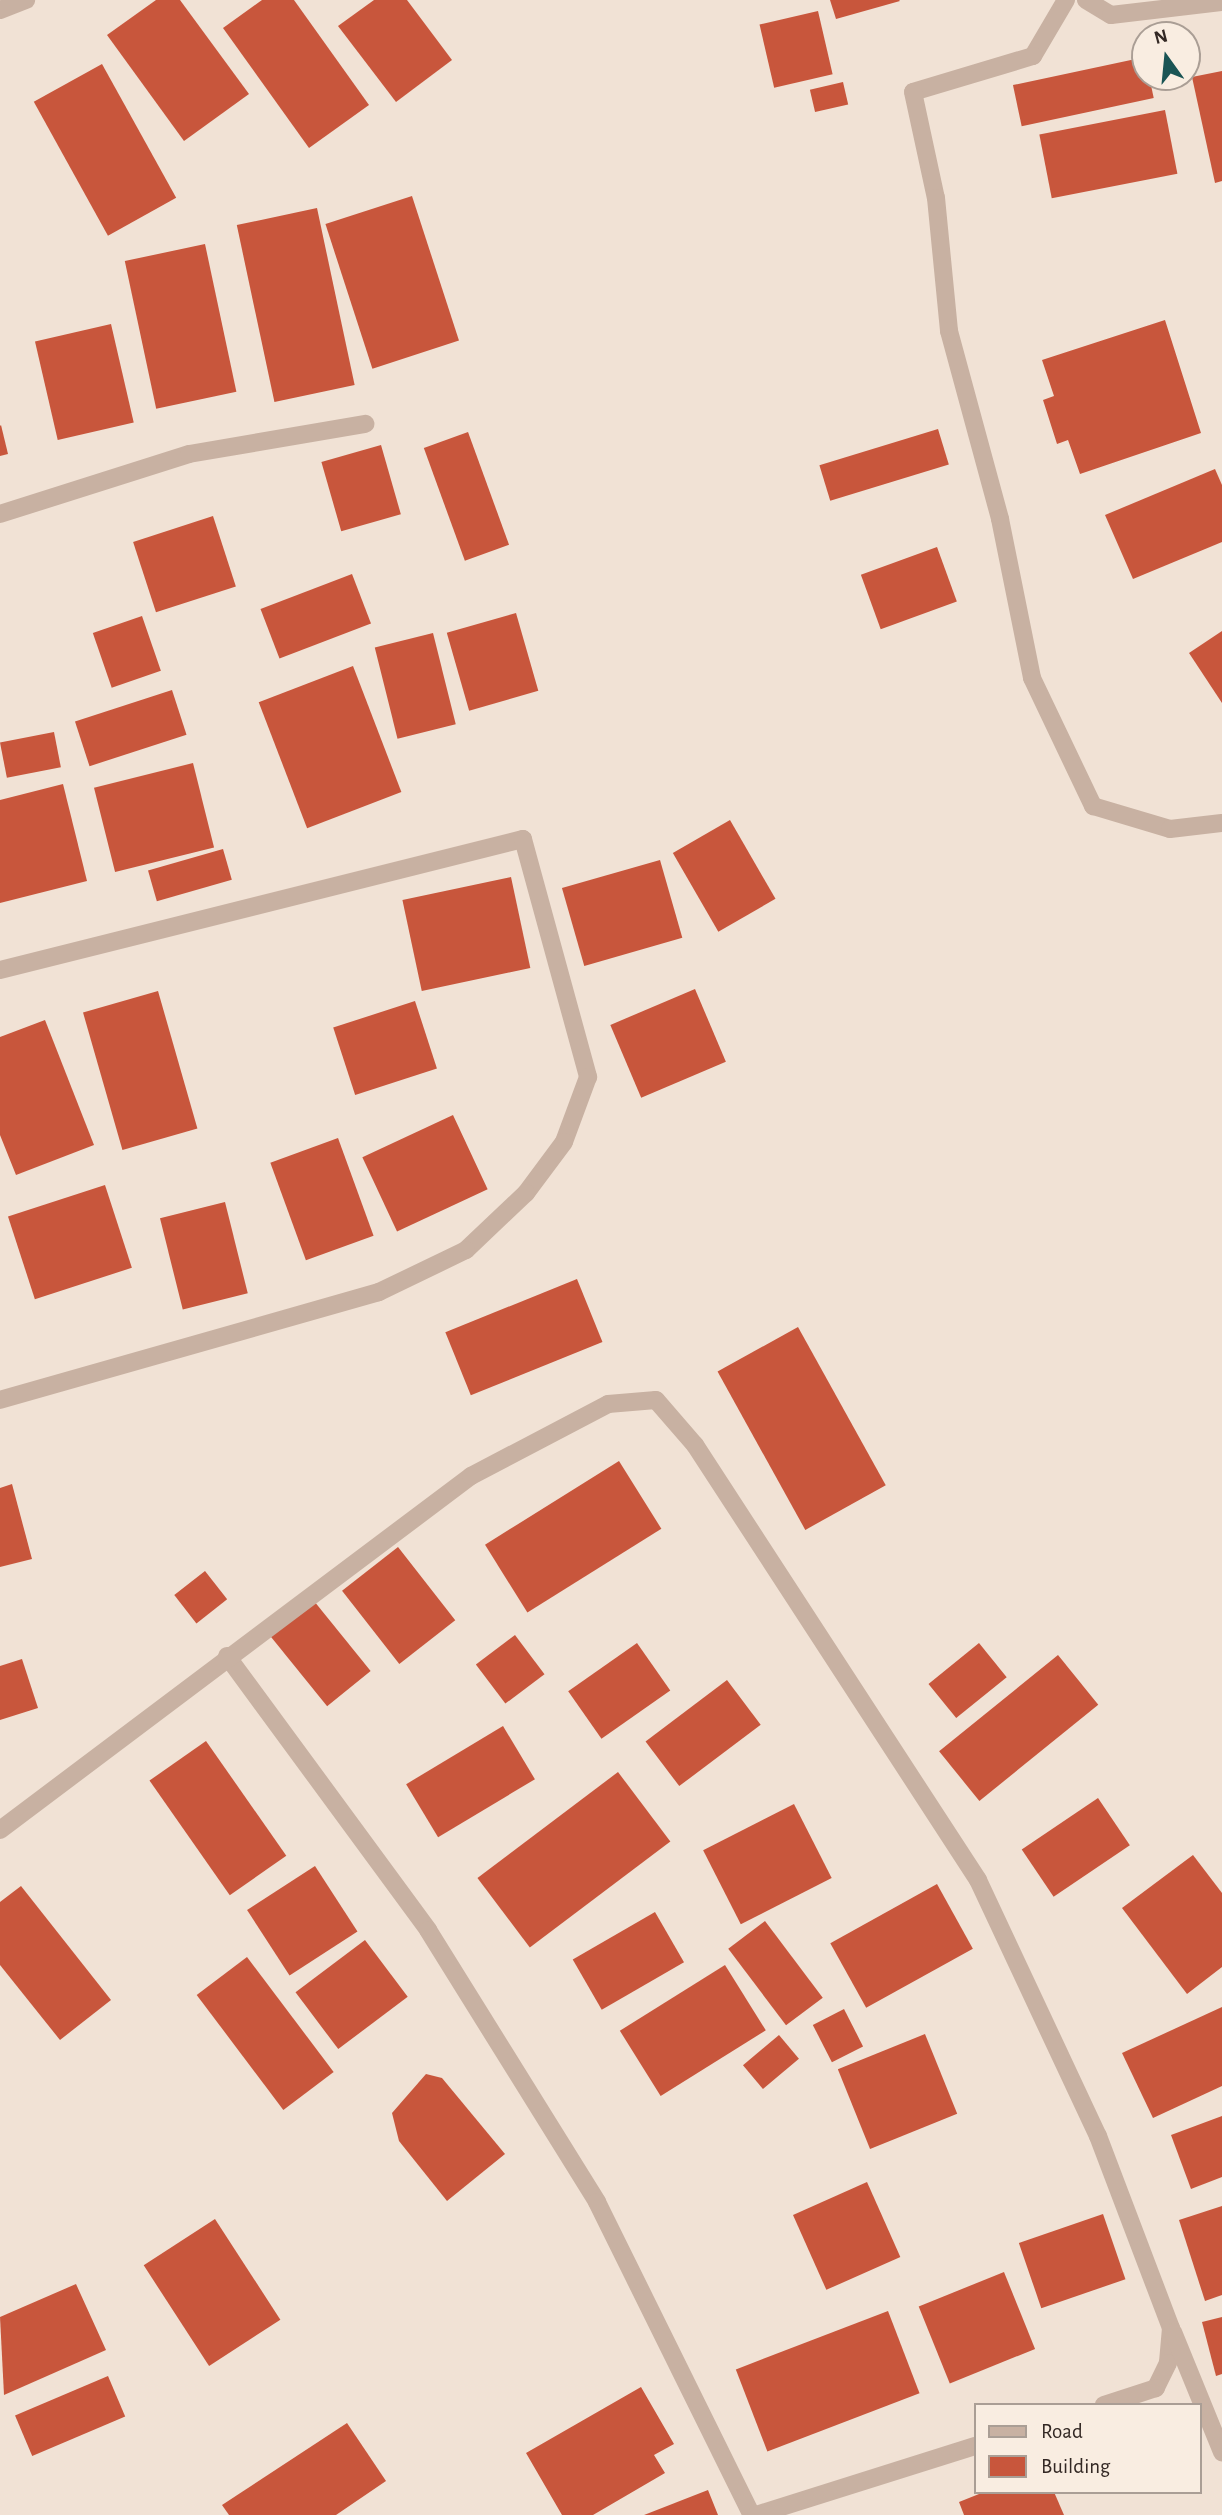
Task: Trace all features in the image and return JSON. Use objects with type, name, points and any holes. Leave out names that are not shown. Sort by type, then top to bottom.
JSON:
[{"type":"street","points":[[0,10],[26,0]]},
{"type":"street","points":[[1066,0],[1033,56],[913,92],[936,198],[949,331],[1000,519],[1032,678],[1093,806],[1170,829],[1222,823]]},
{"type":"street","points":[[1086,0],[1111,15],[1222,2]]},
{"type":"street","points":[[0,514],[189,454],[365,424]]},
{"type":"street","points":[[0,970],[523,839],[589,1077],[564,1142],[526,1193],[466,1250],[379,1292],[0,1400]]},
{"type":"street","points":[[0,1830],[227,1656],[471,1476],[608,1404],[656,1400],[695,1445],[978,1880],[1098,2136],[1171,2328],[1222,2452]]},
{"type":"street","points":[[227,1656],[428,1930],[597,2202],[754,2515],[974,2445]]},
{"type":"street","points":[[1110,2403],[1156,2388],[1168,2363],[1171,2328]]},
{"type":"building","points":[[156,0],[180,0],[249,94],[184,141],[107,35]]},
{"type":"building","points":[[262,0],[294,0],[369,105],[309,148],[223,28]]},
{"type":"building","points":[[374,0],[407,0],[452,60],[396,102],[338,26]]},
{"type":"building","points":[[830,0],[899,0],[900,1],[836,19]]},
{"type":"building","points":[[818,11],[833,74],[774,88],[760,24]]},
{"type":"building","points":[[1131,60],[1131,91],[1152,91],[1154,98],[1022,126],[1013,85]]},
{"type":"building","points":[[102,64],[176,198],[108,236],[34,102]]},
{"type":"building","points":[[1222,71],[1222,181],[1215,183],[1195,91],[1201,91],[1201,75]]},
{"type":"building","points":[[843,82],[848,104],[815,112],[810,90]]},
{"type":"building","points":[[1165,110],[1177,174],[1052,198],[1039,134]]},
{"type":"building","points":[[412,196],[459,341],[372,369],[325,224]]},
{"type":"building","points":[[317,208],[355,385],[274,402],[237,225]]},
{"type":"building","points":[[205,244],[236,392],[156,409],[125,261]]},
{"type":"building","points":[[1165,320],[1201,433],[1080,474],[1068,440],[1057,444],[1043,400],[1054,396],[1042,360]]},
{"type":"building","points":[[111,324],[134,422],[58,440],[35,342]]},
{"type":"building","points":[[0,426],[8,454],[0,456]]},
{"type":"building","points":[[938,429],[949,464],[830,501],[819,465]]},
{"type":"building","points":[[468,432],[509,545],[465,561],[424,448]]},
{"type":"building","points":[[381,445],[401,514],[341,531],[321,462]]},
{"type":"building","points":[[1215,469],[1222,485],[1222,542],[1133,579],[1105,515]]},
{"type":"building","points":[[213,516],[236,586],[156,612],[133,542]]},
{"type":"building","points":[[937,547],[957,602],[881,629],[861,575]]},
{"type":"building","points":[[352,574],[371,623],[280,659],[261,609]]},
{"type":"building","points":[[516,613],[538,691],[469,711],[447,633]]},
{"type":"building","points":[[142,616],[161,671],[112,688],[93,633]]},
{"type":"building","points":[[1222,631],[1222,703],[1189,653]]},
{"type":"building","points":[[433,633],[456,724],[398,739],[375,648]]},
{"type":"building","points":[[353,666],[401,792],[307,828],[259,702]]},
{"type":"building","points":[[172,690],[187,735],[90,766],[75,722]]},
{"type":"building","points":[[54,732],[61,767],[7,778],[0,742]]},
{"type":"building","points":[[193,763],[214,847],[115,872],[94,788]]},
{"type":"building","points":[[63,784],[87,881],[0,903],[0,800]]},
{"type":"building","points":[[730,820],[776,899],[718,932],[673,853]]},
{"type":"building","points":[[223,849],[232,880],[157,901],[148,870]]},
{"type":"building","points":[[660,860],[682,938],[584,966],[562,888]]},
{"type":"building","points":[[511,877],[530,968],[422,991],[402,900]]},
{"type":"building","points":[[695,989],[726,1062],[641,1098],[610,1025]]},
{"type":"building","points":[[158,991],[197,1128],[122,1150],[83,1012]]},
{"type":"building","points":[[415,1001],[437,1069],[355,1095],[333,1028]]},
{"type":"building","points":[[45,1020],[94,1145],[16,1175],[0,1135],[0,1037]]},
{"type":"building","points":[[453,1115],[488,1189],[397,1232],[362,1157]]},
{"type":"building","points":[[338,1138],[374,1236],[306,1260],[270,1163]]},
{"type":"building","points":[[105,1185],[132,1268],[35,1299],[8,1217]]},
{"type":"building","points":[[225,1202],[248,1293],[183,1309],[160,1218]]},
{"type":"building","points":[[577,1279],[602,1342],[471,1395],[445,1332]]},
{"type":"building","points":[[798,1327],[886,1485],[805,1530],[718,1372]]},
{"type":"building","points":[[619,1461],[661,1529],[527,1613],[485,1545]]},
{"type":"building","points":[[12,1484],[32,1559],[0,1567],[0,1488]]},
{"type":"building","points":[[398,1547],[455,1620],[399,1664],[342,1591]]},
{"type":"building","points":[[205,1571],[227,1599],[196,1623],[174,1595]]},
{"type":"building","points":[[314,1601],[371,1671],[327,1706],[270,1636]]},
{"type":"building","points":[[515,1635],[544,1674],[505,1704],[476,1664]]},
{"type":"building","points":[[637,1643],[670,1691],[601,1739],[568,1691]]},
{"type":"building","points":[[979,1643],[1007,1677],[956,1718],[928,1684]]},
{"type":"building","points":[[1058,1655],[1098,1705],[979,1801],[939,1751]]},
{"type":"building","points":[[22,1659],[38,1708],[0,1720],[0,1666]]},
{"type":"building","points":[[727,1680],[761,1725],[679,1786],[646,1741]]},
{"type":"building","points":[[503,1726],[535,1779],[438,1837],[406,1784]]},
{"type":"building","points":[[206,1741],[286,1856],[230,1895],[149,1781]]},
{"type":"building","points":[[618,1772],[670,1841],[530,1947],[477,1878]]},
{"type":"building","points":[[1098,1798],[1130,1845],[1054,1897],[1022,1849]]},
{"type":"building","points":[[794,1804],[832,1878],[741,1924],[703,1850]]},
{"type":"building","points":[[1193,1855],[1222,1893],[1222,1967],[1187,1994],[1122,1908]]},
{"type":"building","points":[[315,1866],[357,1931],[290,1976],[247,1910]]},
{"type":"building","points":[[937,1884],[973,1949],[866,2008],[830,1943]]},
{"type":"building","points":[[21,1886],[111,2000],[60,2040],[0,1965],[0,1902]]},
{"type":"building","points":[[655,1912],[684,1962],[602,2010],[573,1960]]},
{"type":"building","points":[[765,1921],[823,1998],[786,2025],[728,1949]]},
{"type":"building","points":[[365,1940],[408,1997],[338,2049],[296,1992]]},
{"type":"building","points":[[247,1957],[334,2072],[283,2110],[197,1995]]},
{"type":"building","points":[[725,1965],[766,2030],[661,2096],[620,2031]]},
{"type":"building","points":[[1222,2007],[1222,2086],[1153,2118],[1122,2053]]},
{"type":"building","points":[[844,2009],[863,2046],[832,2062],[813,2025]]},
{"type":"building","points":[[925,2034],[957,2114],[870,2149],[838,2069]]},
{"type":"building","points":[[779,2035],[799,2059],[763,2089],[743,2065]]},
{"type":"building","points":[[426,2074],[442,2078],[505,2154],[447,2201],[399,2141],[392,2113]]},
{"type":"building","points":[[1222,2116],[1222,2177],[1191,2189],[1171,2135]]},
{"type":"building","points":[[867,2182],[900,2257],[826,2290],[793,2215]]},
{"type":"building","points":[[1222,2206],[1222,2295],[1205,2301],[1179,2220]]},
{"type":"building","points":[[1103,2214],[1125,2279],[1041,2308],[1019,2243]]},
{"type":"building","points":[[215,2219],[280,2320],[209,2366],[144,2265]]},
{"type":"building","points":[[1004,2272],[1035,2349],[950,2383],[919,2306]]},
{"type":"building","points":[[76,2284],[106,2350],[4,2395],[0,2317]]},
{"type":"building","points":[[888,2311],[920,2393],[767,2452],[736,2369]]},
{"type":"building","points":[[1222,2317],[1222,2374],[1216,2376],[1202,2322]]},
{"type":"building","points":[[108,2376],[125,2417],[32,2456],[15,2415]]},
{"type":"building","points":[[641,2387],[674,2444],[654,2455],[665,2473],[593,2515],[562,2515],[526,2453]]},
{"type":"building","points":[[347,2423],[386,2481],[336,2515],[229,2515],[222,2505]]},
{"type":"building","points":[[708,2490],[718,2515],[644,2515]]},
{"type":"building","points":[[979,2494],[1055,2494],[1064,2515],[964,2515],[959,2502]]}]
